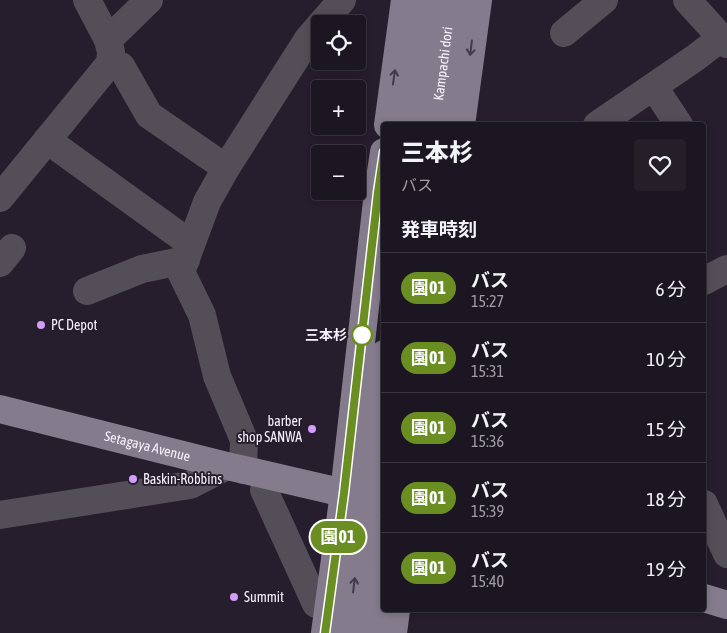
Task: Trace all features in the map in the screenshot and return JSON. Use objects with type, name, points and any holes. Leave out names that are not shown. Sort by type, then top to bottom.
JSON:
[{"type":"main road","points":[[388,122],[405,0]]},
{"type":"main road","name":"Kampachi dori","points":[[413,122],[429,0]]},
{"type":"main road","name":"Kampachi dori","points":[[435,122],[451,0]]},
{"type":"main road","points":[[461,122],[478,0]]},
{"type":"main road","points":[[324,633],[344,493],[381,175]]},
{"type":"main road","points":[[347,633],[381,377]]},
{"type":"main road","name":"Setagaya Avenue","points":[[0,409],[381,503]]},
{"type":"main road","points":[[370,633],[381,550]]},
{"type":"main road","points":[[706,599],[727,605]]},
{"type":"main road","points":[[393,633],[396,612]]},
{"type":"street","points":[[87,0],[109,51],[121,66],[149,114],[226,168]]},
{"type":"street","points":[[0,198],[47,140],[109,51],[149,0]]},
{"type":"street","points":[[329,15],[342,0]]},
{"type":"street","points":[[564,33],[604,0]]},
{"type":"street","points":[[601,122],[695,58],[724,41],[688,0]]},
{"type":"street","points":[[0,515],[190,485],[235,468],[244,440],[217,376],[202,315],[181,272],[207,202],[226,168],[311,36]]},
{"type":"street","points":[[654,86],[677,122]]},
{"type":"street","points":[[47,140],[188,252]]},
{"type":"street","points":[[87,291],[188,252]]},
{"type":"street","points":[[706,280],[727,269]]},
{"type":"street","points":[[264,490],[316,604]]},
{"type":"street","points":[[706,508],[727,554]]},
{"type":"bus line","name":"園01","points":[[325,633],[344,493],[381,172]]},
{"type":"place","name":"PC Depot","points":[[41,325]]},
{"type":"place","name":"三本杉","points":[[362,335]]},
{"type":"place","name":"barber shop SANWA","points":[[312,429]]},
{"type":"place","name":"Baskin-Robbins","points":[[133,479]]},
{"type":"place","name":"Summit","points":[[234,597]]}]
